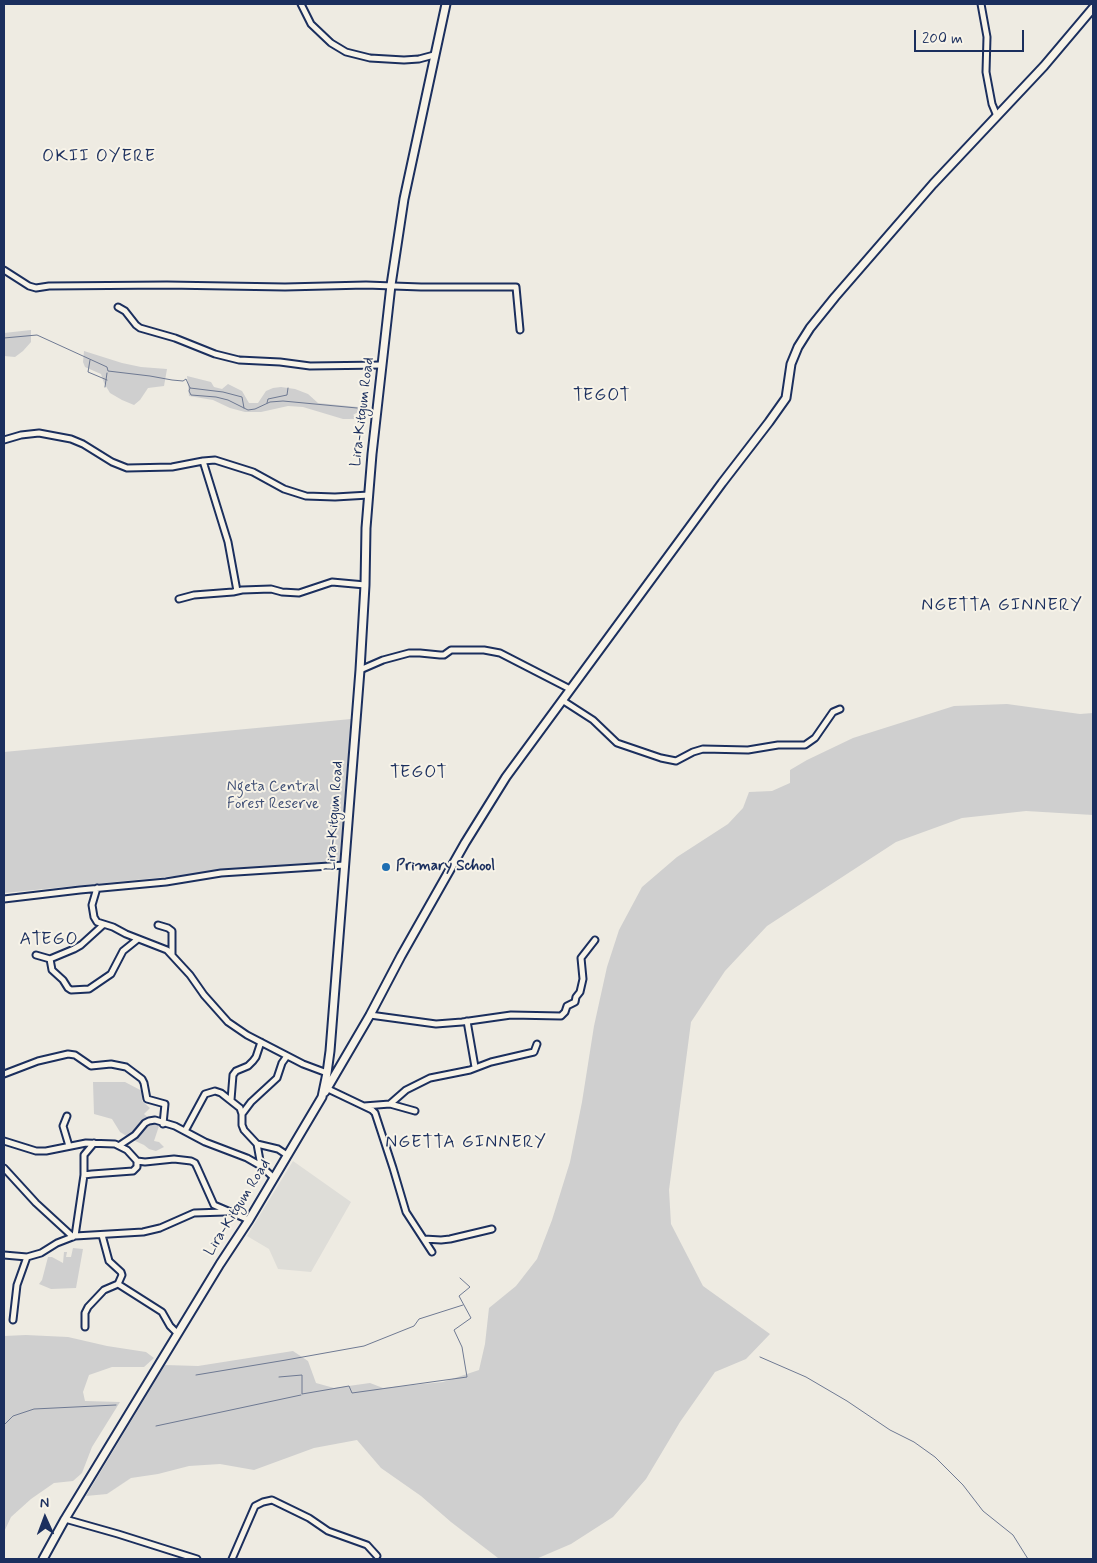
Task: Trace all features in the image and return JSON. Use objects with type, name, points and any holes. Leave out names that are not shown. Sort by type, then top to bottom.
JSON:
[{"type":"main road","name":"Lira-Kitgum Road","points":[[43,1559],[65,1519],[168,1351],[177,1332],[249,1220],[322,1097],[328,1073],[345,865],[360,670],[366,528],[372,454],[391,285],[404,198],[446,4]]},
{"type":"main road","points":[[322,1097],[370,1015],[465,842],[523,753],[786,398],[791,364],[798,347],[810,328],[933,184],[1044,66],[1093,8]]},
{"type":"street","points":[[301,4],[311,24],[331,43],[346,52],[370,58],[404,60],[434,55]]},
{"type":"street","points":[[981,4],[987,37],[986,72],[992,104],[997,116]]},
{"type":"street","points":[[4,270],[28,286],[36,288],[49,286],[167,285],[516,287],[520,330]]},
{"type":"street","points":[[118,307],[125,311],[140,328],[175,338],[214,354],[239,360],[310,366],[382,365]]},
{"type":"street","points":[[4,440],[21,435],[39,433],[71,439],[85,445],[112,462],[131,469],[177,467],[203,460],[219,461],[253,472],[284,489],[306,496],[369,495]]},
{"type":"street","points":[[203,460],[228,542],[237,591]]},
{"type":"street","points":[[179,599],[194,595],[271,589],[299,593],[332,582],[365,584]]},
{"type":"street","points":[[360,670],[383,660],[409,653],[444,655],[451,650],[484,650],[500,652],[570,689]]},
{"type":"street","points":[[562,700],[593,720],[618,743],[654,756],[676,761],[703,749],[748,750],[778,745],[805,745],[815,738],[833,712],[840,709]]},
{"type":"street","points":[[4,899],[166,882],[221,873],[345,865]]},
{"type":"street","points":[[97,888],[92,905],[97,922],[167,950],[228,1022],[247,1036],[287,1056],[328,1073]]},
{"type":"street","points":[[36,955],[50,959],[78,947],[103,925]]},
{"type":"street","points":[[158,925],[172,931],[172,955]]},
{"type":"street","points":[[50,959],[52,970],[68,988],[76,990],[89,989],[111,974],[123,951],[138,939]]},
{"type":"street","points":[[370,1015],[436,1024],[510,1015],[560,1016],[565,1012],[567,1006],[575,1002],[580,992],[583,980],[581,958],[594,940]]},
{"type":"street","points":[[467,1021],[475,1067]]},
{"type":"street","points":[[231,1100],[233,1075],[236,1070],[248,1066],[253,1061],[261,1042]]},
{"type":"street","points":[[390,1104],[413,1085],[430,1078],[470,1070],[491,1062],[534,1052],[537,1044]]},
{"type":"street","points":[[4,1074],[38,1061],[68,1054],[75,1055],[91,1066],[110,1064],[126,1067],[142,1079],[146,1099],[165,1104],[163,1124]]},
{"type":"street","points":[[242,1114],[251,1102],[277,1078],[282,1063],[287,1056]]},
{"type":"street","points":[[328,1089],[372,1110],[376,1116],[406,1212],[432,1252]]},
{"type":"street","points":[[185,1131],[198,1110],[202,1098],[207,1093],[215,1091],[221,1093],[240,1108],[242,1126],[257,1144],[261,1166]]},
{"type":"street","points":[[361,1106],[390,1104],[415,1111]]},
{"type":"street","points":[[67,1116],[63,1126],[69,1146]]},
{"type":"street","points":[[120,1145],[149,1121],[155,1120],[163,1124],[175,1126],[205,1142],[247,1158],[261,1166],[274,1178]]},
{"type":"street","points":[[4,1141],[36,1151],[46,1151],[94,1142],[116,1144],[120,1145],[137,1161],[174,1159],[193,1162],[203,1178],[212,1203],[249,1220]]},
{"type":"street","points":[[74,1236],[84,1176],[84,1155],[94,1142]]},
{"type":"street","points":[[257,1144],[278,1149],[287,1155]]},
{"type":"street","points":[[84,1176],[133,1171],[137,1167],[137,1161]]},
{"type":"street","points":[[4,1168],[36,1203],[74,1236]]},
{"type":"street","points":[[4,1255],[27,1257],[41,1253],[74,1236],[143,1232],[160,1228],[194,1214],[226,1211]]},
{"type":"street","points":[[424,1239],[450,1239],[492,1229]]},
{"type":"street","points":[[85,1327],[85,1313],[88,1307],[104,1290],[118,1284],[122,1274],[109,1261],[102,1235]]},
{"type":"street","points":[[13,1320],[18,1285],[27,1257]]},
{"type":"street","points":[[118,1284],[162,1312],[170,1326],[177,1332]]},
{"type":"street","points":[[232,1559],[255,1506],[272,1500],[309,1518],[328,1531],[367,1545],[377,1556]]},
{"type":"street","points":[[65,1519],[197,1559]]},
{"type":"shaded area","points":[[293,1161],[351,1202],[311,1272],[278,1269],[269,1249],[247,1236]]},
{"type":"green space","points":[[31,330],[31,342],[23,351],[15,357],[4,356],[4,333]]},
{"type":"green space","points":[[84,351],[122,363],[167,369],[164,386],[148,388],[134,405],[122,400],[110,393],[101,374],[85,367],[83,362]]},
{"type":"green space","points":[[187,376],[211,382],[214,387],[222,389],[228,384],[242,391],[249,403],[258,403],[266,391],[273,388],[295,389],[308,394],[318,403],[358,407],[358,412],[353,415],[358,419],[343,419],[303,407],[288,406],[261,412],[245,412],[230,408],[213,400],[189,396]]},
{"type":"green space","points":[[1007,704],[1080,714],[1093,713],[1093,815],[1026,811],[962,818],[896,842],[767,926],[725,971],[691,1022],[669,1190],[671,1224],[703,1286],[770,1334],[746,1359],[715,1372],[680,1422],[646,1479],[613,1517],[571,1544],[536,1559],[498,1558],[421,1496],[381,1468],[357,1440],[314,1448],[254,1470],[220,1464],[189,1466],[158,1474],[131,1478],[107,1494],[86,1496],[165,1365],[198,1366],[293,1351],[308,1361],[316,1383],[334,1388],[370,1383],[383,1388],[443,1382],[479,1370],[485,1344],[489,1308],[516,1286],[537,1259],[552,1220],[570,1162],[594,1026],[607,967],[619,930],[642,887],[677,857],[728,824],[743,808],[749,792],[772,791],[790,783],[790,770],[807,760],[853,738],[954,706]]},
{"type":"green space","name":"Ngeta Central Forest Reserve","points":[[351,719],[340,863],[196,874],[4,893],[4,752]]},
{"type":"green space","points":[[93,1082],[125,1082],[144,1092],[142,1101],[150,1108],[144,1114],[159,1126],[154,1141],[159,1142],[164,1147],[156,1151],[149,1149],[133,1140],[140,1133],[137,1131],[130,1138],[120,1132],[112,1119],[94,1114]]},
{"type":"green space","points":[[73,1248],[83,1249],[76,1288],[51,1289],[39,1284],[42,1280],[48,1257],[63,1263],[64,1252],[67,1252],[66,1257],[71,1257]]},
{"type":"green space","points":[[4,1336],[68,1337],[146,1352],[154,1358],[144,1367],[112,1367],[89,1375],[83,1392],[85,1401],[120,1402],[92,1447],[82,1473],[73,1481],[54,1483],[31,1499],[11,1517],[4,1532]]},
{"type":"waterway","points":[[4,338],[37,335],[107,367],[108,371],[172,380],[183,381],[186,379],[190,388],[223,392],[242,397],[244,408]]},
{"type":"waterway","points":[[90,360],[88,372],[107,380]]},
{"type":"waterway","points":[[105,387],[107,373]]},
{"type":"waterway","points":[[190,388],[191,395],[228,400],[248,410],[270,402],[283,401],[357,408]]},
{"type":"waterway","points":[[267,403],[268,399],[287,395],[288,388]]},
{"type":"waterway","points":[[279,1377],[302,1375],[302,1394],[349,1386],[352,1393],[467,1377],[462,1347],[454,1330],[471,1318],[459,1296],[470,1287],[460,1278]]},
{"type":"waterway","points":[[196,1375],[364,1346],[414,1326],[419,1319],[463,1305]]},
{"type":"waterway","points":[[760,1357],[806,1377],[847,1401],[890,1430],[914,1442],[935,1457],[963,1485],[983,1511],[1013,1535],[1028,1559]]},
{"type":"waterway","points":[[156,1426],[301,1395]]},
{"type":"waterway","points":[[4,1425],[13,1416],[34,1409],[116,1405]]},
{"type":"place","name":"Primary School","points":[[386,867]]},
{"type":"district","name":"OKII OYERE","points":[[99,157]]},
{"type":"district","name":"TEGOT","points":[[602,396]]},
{"type":"district","name":"NGETTA GINNERY","points":[[1002,606]]},
{"type":"district","name":"TEGOT","points":[[419,773]]},
{"type":"district","name":"ATEGO","points":[[49,940]]},
{"type":"district","name":"NGETTA GINNERY","points":[[466,1143]]}]
